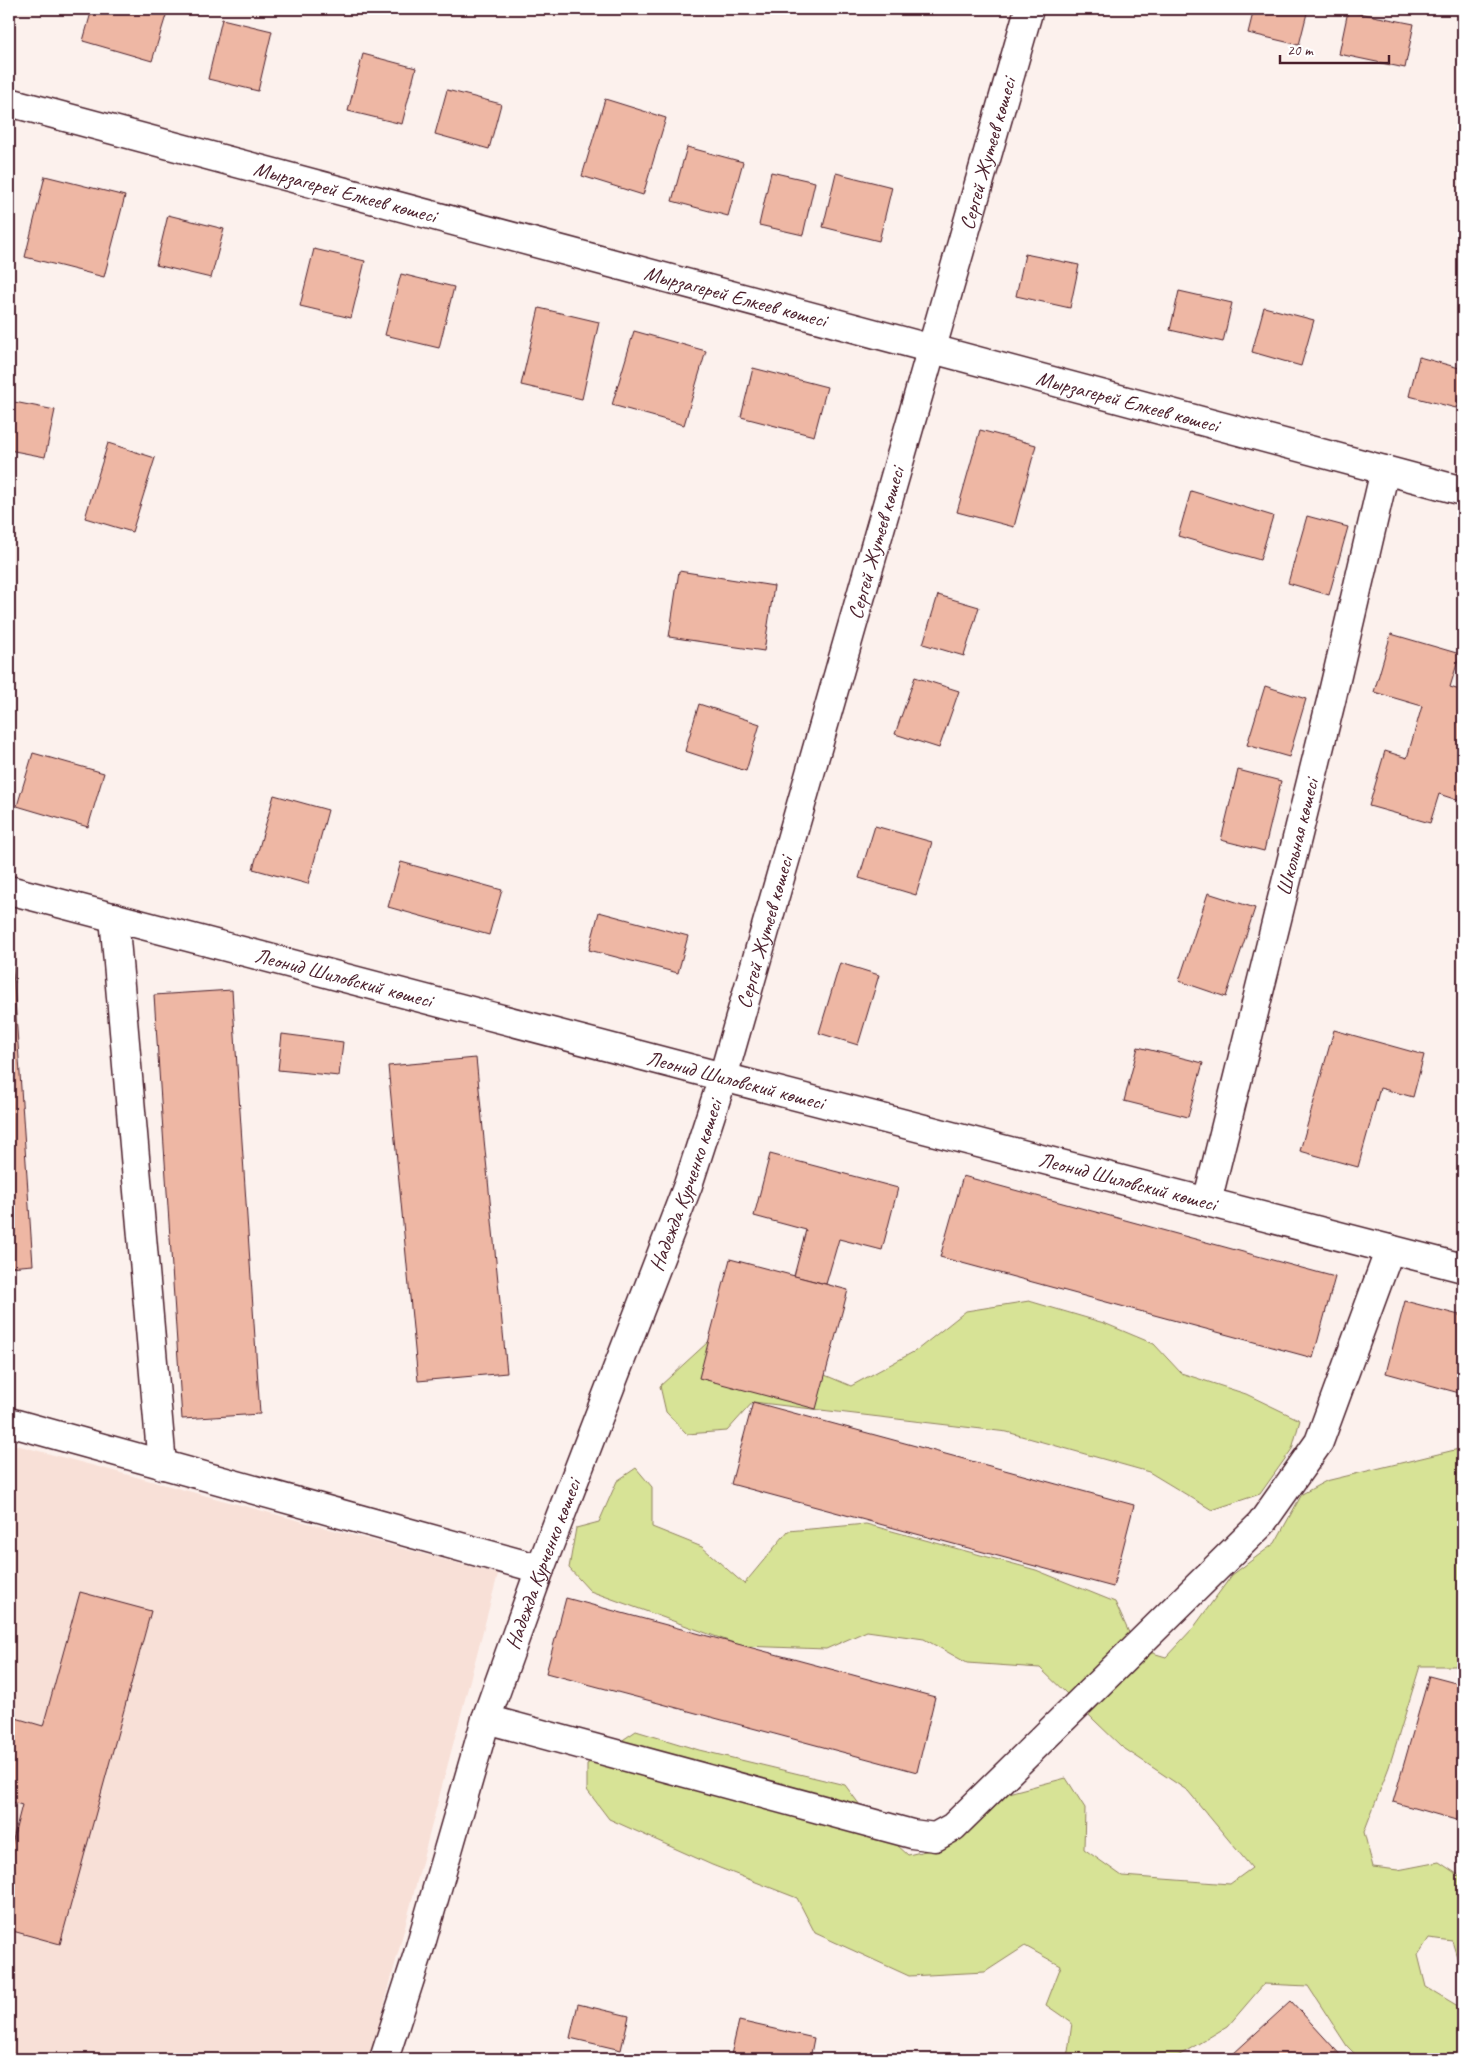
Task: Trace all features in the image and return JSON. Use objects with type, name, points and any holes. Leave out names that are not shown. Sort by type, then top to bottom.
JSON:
[{"type":"street","name":"Сергей Жутеев көшесі","points":[[723,1077],[1029,9]]},
{"type":"street","name":"Мырзагерей Елкеев көшесі","points":[[9,102],[930,350],[1463,491]]},
{"type":"street","name":"Школьная көшесі","points":[[1207,1202],[1331,701],[1385,470]]},
{"type":"street","name":"Леонид Шиловский көшесі","points":[[9,890],[1463,1268]]},
{"type":"street","points":[[114,917],[162,1465]]},
{"type":"street","name":"Надежда Курченко көшесі","points":[[384,2059],[418,1954],[486,1719],[540,1569],[688,1185],[723,1077]]},
{"type":"street","points":[[486,1719],[912,1834],[935,1837],[953,1827],[1261,1524],[1319,1442],[1390,1249]]},
{"type":"street","points":[[9,1422],[540,1569]]},
{"type":"shaded area","points":[[9,1443],[498,1574],[370,2059],[9,2059]]},
{"type":"green space","points":[[1029,1301],[1104,1323],[1154,1344],[1181,1373],[1246,1394],[1300,1420],[1292,1449],[1260,1494],[1212,1510],[1149,1472],[1007,1432],[753,1402],[727,1431],[687,1434],[666,1412],[660,1386],[708,1342],[750,1339],[808,1368],[851,1386],[917,1350],[966,1311]]},
{"type":"green space","points":[[1463,1448],[1463,1666],[1420,1666],[1389,1767],[1364,1832],[1373,1867],[1398,1870],[1439,1862],[1463,1878],[1463,1967],[1460,1967],[1452,1941],[1429,1938],[1418,1955],[1426,1987],[1463,2009],[1463,2059],[1360,2059],[1347,2046],[1308,1986],[1264,1984],[1228,2026],[1173,2059],[1063,2059],[1068,2052],[1072,2023],[1046,2005],[1061,1966],[1025,1946],[985,1972],[909,1976],[815,1933],[797,1898],[712,1865],[609,1819],[587,1790],[587,1764],[636,1731],[699,1750],[845,1785],[874,1824],[908,1855],[943,1847],[985,1799],[1066,1778],[1085,1808],[1084,1849],[1122,1876],[1230,1884],[1252,1868],[1188,1791],[1122,1747],[1040,1668],[967,1663],[924,1639],[867,1631],[826,1649],[742,1646],[590,1591],[569,1568],[576,1528],[599,1522],[617,1481],[636,1468],[652,1487],[652,1527],[702,1547],[744,1584],[788,1531],[866,1524],[1036,1570],[1115,1602],[1136,1648],[1166,1657],[1194,1627],[1232,1575],[1275,1543],[1302,1494],[1326,1481]]},
{"type":"building","points":[[92,9],[168,9],[152,61],[83,41]]},
{"type":"building","points":[[1254,9],[1308,9],[1299,45],[1248,33]]},
{"type":"building","points":[[1348,11],[1414,24],[1405,68],[1339,54]]},
{"type":"building","points":[[222,19],[272,31],[258,91],[208,79]]},
{"type":"building","points":[[363,54],[416,68],[402,124],[348,111]]},
{"type":"building","points":[[447,90],[501,104],[489,149],[435,134]]},
{"type":"building","points":[[605,99],[666,118],[643,195],[582,176]]},
{"type":"building","points":[[687,147],[743,162],[728,216],[672,201]]},
{"type":"building","points":[[771,172],[815,182],[803,235],[759,225]]},
{"type":"building","points":[[836,173],[892,187],[879,241],[823,227]]},
{"type":"building","points":[[45,176],[125,196],[104,277],[25,257]]},
{"type":"building","points":[[168,215],[224,229],[211,278],[156,265]]},
{"type":"building","points":[[314,249],[365,261],[351,318],[300,306]]},
{"type":"building","points":[[1025,254],[1079,265],[1070,308],[1016,296]]},
{"type":"building","points":[[401,274],[454,287],[439,348],[385,335]]},
{"type":"building","points":[[1179,291],[1232,303],[1223,342],[1170,330]]},
{"type":"building","points":[[1264,307],[1314,320],[1301,366],[1252,352]]},
{"type":"building","points":[[539,308],[599,322],[582,399],[521,385]]},
{"type":"building","points":[[634,331],[706,351],[684,425],[612,405]]},
{"type":"building","points":[[1419,357],[1463,369],[1463,381],[1456,408],[1409,396]]},
{"type":"building","points":[[753,368],[827,387],[814,436],[741,417]]},
{"type":"building","points":[[9,401],[55,410],[45,457],[9,450]]},
{"type":"building","points":[[980,430],[1036,445],[1014,527],[957,512]]},
{"type":"building","points":[[108,443],[155,458],[132,532],[85,518]]},
{"type":"building","points":[[1191,491],[1273,516],[1260,560],[1178,536]]},
{"type":"building","points":[[1307,516],[1348,527],[1329,595],[1288,583]]},
{"type":"building","points":[[679,571],[774,586],[764,651],[669,637]]},
{"type":"building","points":[[938,595],[979,607],[964,656],[923,644]]},
{"type":"building","points":[[1391,634],[1460,654],[1450,687],[1463,691],[1463,802],[1439,794],[1430,823],[1369,806],[1385,751],[1407,758],[1422,706],[1374,692]]},
{"type":"building","points":[[915,677],[959,691],[939,748],[895,734]]},
{"type":"building","points":[[1265,686],[1306,699],[1289,757],[1247,745]]},
{"type":"building","points":[[699,704],[760,724],[746,771],[685,751]]},
{"type":"building","points":[[33,753],[104,773],[88,827],[17,806]]},
{"type":"building","points":[[1238,770],[1281,781],[1264,851],[1221,840]]},
{"type":"building","points":[[274,795],[328,810],[308,884],[253,869]]},
{"type":"building","points":[[875,826],[932,842],[916,895],[859,878]]},
{"type":"building","points":[[401,862],[502,890],[489,935],[388,907]]},
{"type":"building","points":[[1208,893],[1255,908],[1226,997],[1179,981]]},
{"type":"building","points":[[599,912],[688,936],[678,973],[589,950]]},
{"type":"building","points":[[9,941],[11,941],[33,1265],[9,1267]]},
{"type":"building","points":[[840,963],[879,975],[858,1045],[819,1033]]},
{"type":"building","points":[[232,990],[260,1414],[182,1419],[154,995]]},
{"type":"building","points":[[1334,1030],[1424,1055],[1413,1097],[1380,1088],[1358,1167],[1300,1151]]},
{"type":"building","points":[[282,1034],[343,1042],[339,1076],[278,1070]]},
{"type":"building","points":[[1138,1047],[1203,1063],[1188,1117],[1124,1101]]},
{"type":"building","points":[[476,1058],[507,1373],[418,1381],[388,1066]]},
{"type":"building","points":[[770,1154],[898,1188],[882,1250],[839,1239],[826,1284],[794,1276],[806,1230],[754,1216]]},
{"type":"building","points":[[963,1176],[1335,1277],[1313,1358],[940,1257]]},
{"type":"building","points":[[730,1259],[848,1290],[816,1409],[699,1378]]},
{"type":"building","points":[[1405,1301],[1463,1316],[1463,1394],[1386,1373]]},
{"type":"building","points":[[753,1402],[1134,1505],[1113,1587],[731,1484]]},
{"type":"building","points":[[80,1592],[151,1611],[60,1944],[9,1930],[9,1855],[22,1805],[9,1801],[9,1716],[43,1726]]},
{"type":"building","points":[[566,1598],[935,1697],[917,1772],[546,1673]]},
{"type":"building","points":[[1429,1676],[1463,1685],[1463,1822],[1393,1802]]},
{"type":"building","points":[[1291,2001],[1344,2059],[1238,2059],[1233,2054]]},
{"type":"building","points":[[578,2004],[629,2016],[621,2050],[570,2038]]},
{"type":"building","points":[[739,2021],[814,2038],[810,2059],[730,2059]]}]
